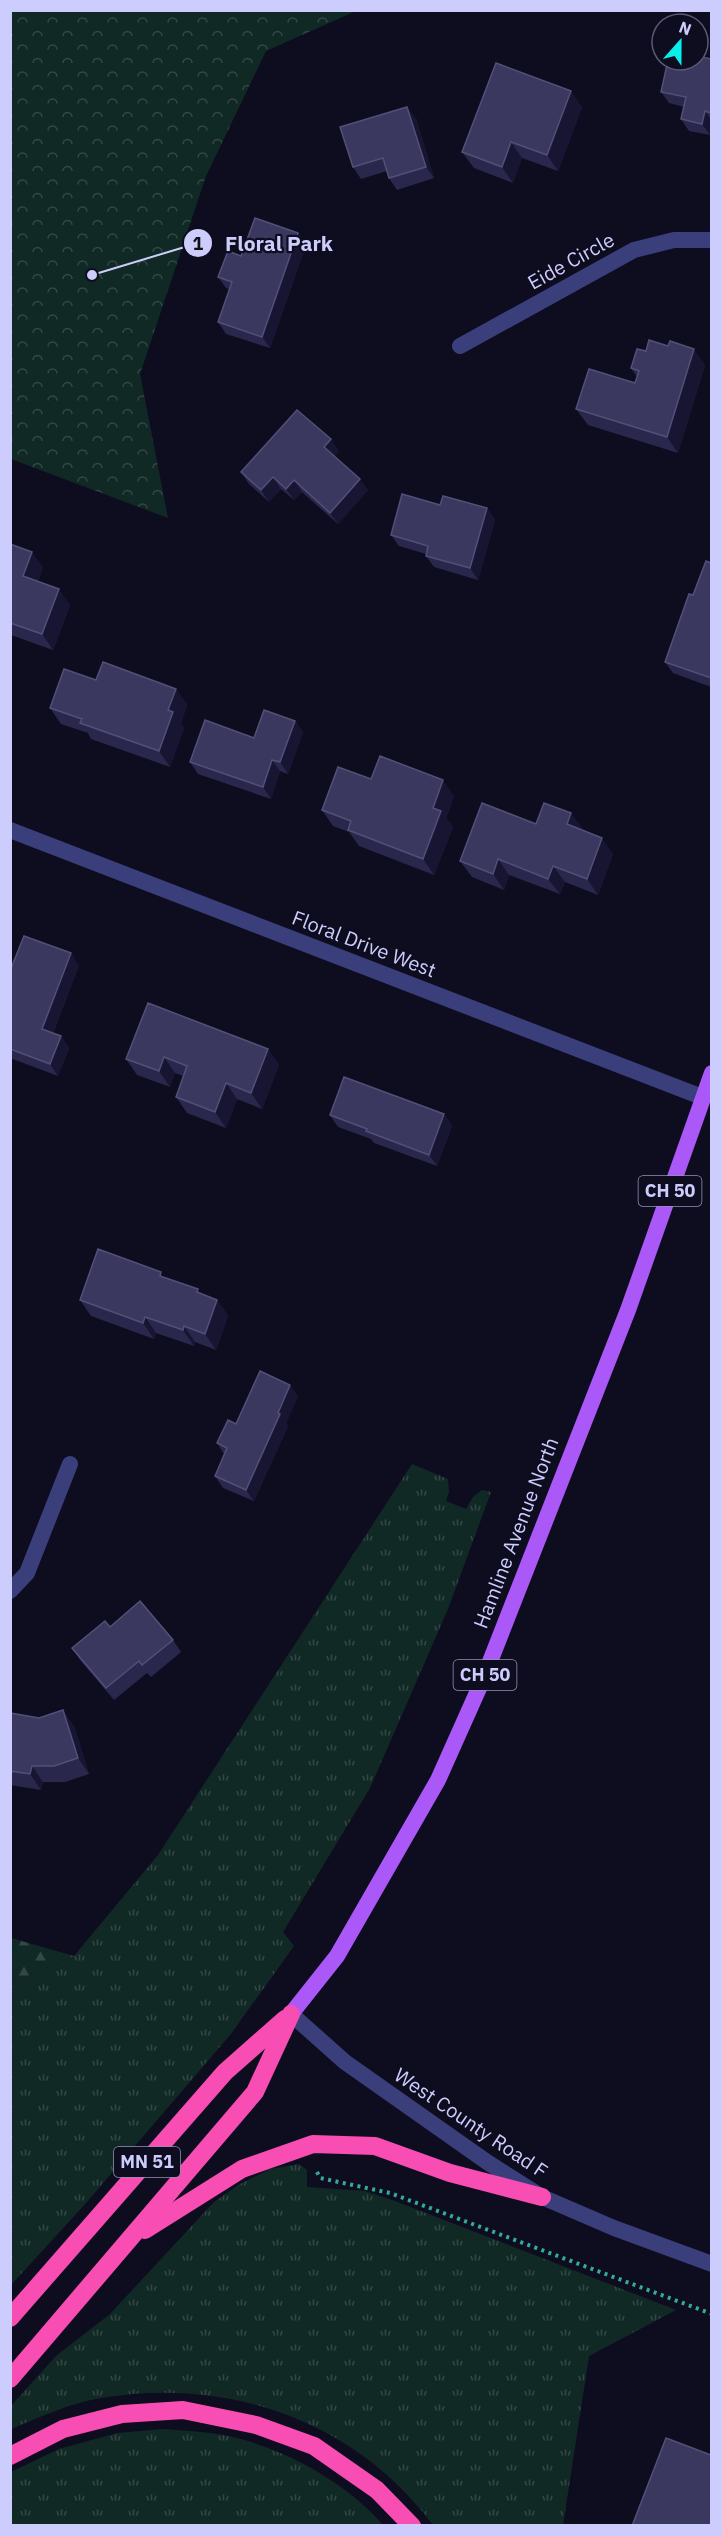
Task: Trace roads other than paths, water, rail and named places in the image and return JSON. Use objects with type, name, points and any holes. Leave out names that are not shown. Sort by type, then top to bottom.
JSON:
[{"type":"highway","name":"Hamline Avenue North","points":[[10,2379],[255,2092],[291,2014]]},
{"type":"highway","name":"Hamline Avenue North","points":[[10,2318],[225,2072],[291,2014]]},
{"type":"highway","points":[[133,2237],[242,2169],[313,2144],[375,2146],[450,2173],[542,2197]]},
{"type":"highway","points":[[10,2456],[63,2429],[122,2414],[183,2410],[256,2425],[314,2446],[377,2490],[412,2526]]},
{"type":"main road","name":"Hamline Avenue North","points":[[291,2014],[337,1956],[442,1770],[484,1677],[628,1310],[711,1073]]},
{"type":"street","name":"Eide Circle","points":[[460,346],[634,250],[674,240],[711,240]]},
{"type":"street","name":"Floral Drive West","points":[[10,830],[702,1097]]},
{"type":"street","points":[[10,1591],[27,1573],[70,1464]]},
{"type":"street","name":"West County Road F","points":[[291,2014],[345,2062],[487,2162],[542,2197],[614,2228],[711,2264]]},
{"type":"place","name":"Floral Park","points":[[92,275]]}]
